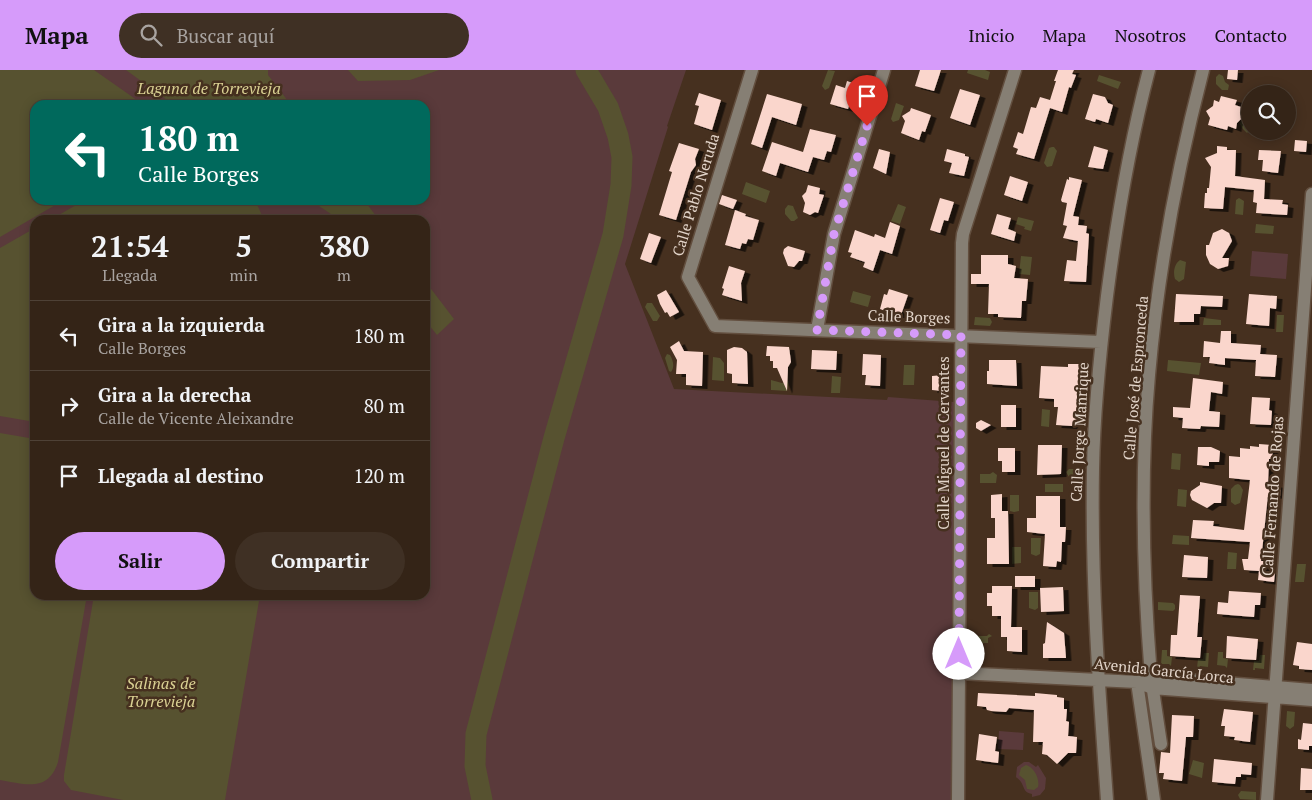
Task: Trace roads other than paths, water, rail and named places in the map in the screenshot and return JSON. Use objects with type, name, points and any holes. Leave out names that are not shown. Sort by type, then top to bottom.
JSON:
[{"type":"street","name":"Calle Pablo Neruda","points":[[715,326],[688,277],[752,70]]},
{"type":"street","points":[[817,330],[835,227],[884,70]]},
{"type":"street","name":"Calle Miguel de Cervantes","points":[[959,673],[963,234],[1015,70]]},
{"type":"street","name":"Calle Jorge Manrique","points":[[1107,800],[1093,596],[1092,468],[1095,413],[1101,342],[1122,192],[1130,148],[1149,70]]},
{"type":"street","name":"Calle José de Espronceda","points":[[1161,744],[1151,683],[1146,609],[1144,453],[1149,376],[1157,300],[1182,158],[1203,70]]},
{"type":"street","name":"Calle Fernando de Rojas","points":[[1267,800],[1312,194]]},
{"type":"street","name":"Calle Borges","points":[[715,326],[1101,342]]},
{"type":"street","points":[[958,800],[959,673]]},
{"type":"street","name":"Avenida García Lorca","points":[[959,673],[1137,682],[1275,692],[1312,690]]},
{"type":"street","points":[[1137,682],[1154,800]]},
{"type":"street","name":"Avenida García Lorca","points":[[1275,692],[1312,700]]},
{"type":"water","points":[[0,70],[94,70],[137,100],[30,100],[30,205],[55,205],[38,215],[30,215],[30,220],[0,237]]},
{"type":"water","name":"Laguna de Torrevieja","points":[[126,70],[268,70],[268,75],[287,100],[167,100]]},
{"type":"water","points":[[348,70],[439,70],[410,80],[358,81]]},
{"type":"water","points":[[828,70],[835,71],[829,88],[825,90],[822,86]]},
{"type":"water","points":[[968,70],[985,70],[990,72],[988,80],[967,73]]},
{"type":"water","points":[[1219,74],[1223,76],[1225,82],[1229,85],[1228,90],[1222,90],[1216,84],[1216,77]]},
{"type":"water","points":[[1099,75],[1121,82],[1118,89],[1097,81]]},
{"type":"water","points":[[896,103],[904,106],[899,120],[893,122],[891,119]]},
{"type":"water","points":[[1052,147],[1057,151],[1052,166],[1047,167],[1044,163],[1049,148]]},
{"type":"water","points":[[746,182],[770,191],[766,203],[742,194]]},
{"type":"water","points":[[1239,198],[1244,201],[1243,215],[1235,214],[1236,200]]},
{"type":"water","points":[[898,204],[906,207],[900,224],[891,221]]},
{"type":"water","points":[[76,205],[257,205],[262,215],[59,215]]},
{"type":"water","points":[[318,205],[368,205],[375,215],[332,215]]},
{"type":"water","points":[[788,205],[793,206],[798,218],[794,221],[791,221],[785,214],[785,209]]},
{"type":"water","points":[[1018,217],[1034,221],[1031,231],[1016,224]]},
{"type":"water","points":[[1256,224],[1274,226],[1273,234],[1255,233]]},
{"type":"water","points":[[30,231],[30,421],[0,416],[0,248]]},
{"type":"water","points":[[1021,256],[1032,257],[1030,275],[1019,274]]},
{"type":"water","points":[[1180,260],[1186,262],[1184,279],[1179,282],[1175,279],[1174,271],[1176,264]]},
{"type":"water","points":[[430,288],[454,319],[437,335],[430,326]]},
{"type":"water","points":[[853,291],[871,296],[868,307],[850,302]]},
{"type":"water","points":[[647,303],[652,303],[660,316],[657,321],[653,321],[645,307]]},
{"type":"water","points":[[1277,315],[1284,315],[1283,332],[1276,332]]},
{"type":"water","points":[[975,317],[990,318],[992,322],[990,326],[974,325]]},
{"type":"water","points":[[1204,318],[1221,320],[1221,325],[1203,325]]},
{"type":"water","points":[[667,354],[670,355],[673,361],[671,372],[665,358]]},
{"type":"water","points":[[713,357],[720,358],[724,363],[724,381],[712,380]]},
{"type":"water","points":[[1168,360],[1201,363],[1199,375],[1167,371]]},
{"type":"water","points":[[904,365],[915,365],[914,385],[903,385]]},
{"type":"water","points":[[832,376],[841,377],[840,393],[831,393]]},
{"type":"water","points":[[771,380],[782,383],[789,381],[787,391],[771,390]]},
{"type":"water","points":[[1042,409],[1050,410],[1049,427],[1041,426]]},
{"type":"water","points":[[0,433],[30,438],[30,600],[86,600],[58,762],[54,772],[42,782],[35,784],[0,780]]},
{"type":"water","points":[[1172,453],[1181,454],[1180,470],[1171,469]]},
{"type":"water","points":[[1069,469],[1082,469],[1082,478],[1069,477],[1066,472]]},
{"type":"water","points":[[993,472],[997,475],[996,483],[980,483],[980,474],[990,474]]},
{"type":"water","points":[[1045,484],[1063,484],[1063,492],[1045,492]]},
{"type":"water","points":[[1238,484],[1243,490],[1240,503],[1235,505],[1231,502],[1231,489]]},
{"type":"water","points":[[1178,489],[1187,490],[1186,507],[1177,506]]},
{"type":"water","points":[[1010,495],[1019,495],[1019,511],[1010,511]]},
{"type":"water","points":[[1173,535],[1189,536],[1189,545],[1172,544]]},
{"type":"water","points":[[1031,538],[1041,538],[1040,554],[1036,556],[1031,554]]},
{"type":"water","points":[[1012,547],[1021,547],[1021,563],[1012,564]]},
{"type":"water","points":[[1228,552],[1237,553],[1236,569],[1227,569]]},
{"type":"water","points":[[1297,564],[1306,564],[1304,582],[1295,582]]},
{"type":"water","points":[[1029,592],[1038,592],[1038,608],[1035,610],[1029,608]]},
{"type":"water","name":"Salinas de Torrevieja","points":[[93,600],[259,600],[225,800],[123,800],[71,790],[64,781]]},
{"type":"water","points":[[1158,602],[1173,603],[1175,609],[1173,611],[1158,610]]},
{"type":"water","points":[[989,634],[992,636],[988,638],[988,643],[974,643],[974,636],[987,636]]},
{"type":"water","points":[[1162,650],[1167,650],[1167,656],[1172,657],[1171,666],[1169,664],[1161,664]]},
{"type":"water","points":[[1218,652],[1223,652],[1223,658],[1228,659],[1227,668],[1217,665]]},
{"type":"water","points":[[1204,653],[1209,653],[1208,667],[1200,666],[1197,668],[1198,659],[1203,659]]},
{"type":"water","points":[[1260,655],[1265,655],[1264,669],[1255,668],[1253,670],[1254,661],[1259,661]]},
{"type":"water","points":[[1287,711],[1295,712],[1294,726],[1290,729],[1286,726]]},
{"type":"water","points":[[1193,760],[1204,763],[1202,778],[1189,774]]},
{"type":"water","points":[[1026,765],[1032,768],[1037,777],[1038,787],[1034,790],[1027,789],[1025,780],[1019,775],[1021,768]]},
{"type":"water","points":[[1241,791],[1256,792],[1256,800],[1240,799],[1238,795]]},
{"type":"waterway","points":[[482,800],[475,766],[476,734],[554,438],[613,235],[621,185],[622,157],[618,136],[608,107],[586,70]]}]
